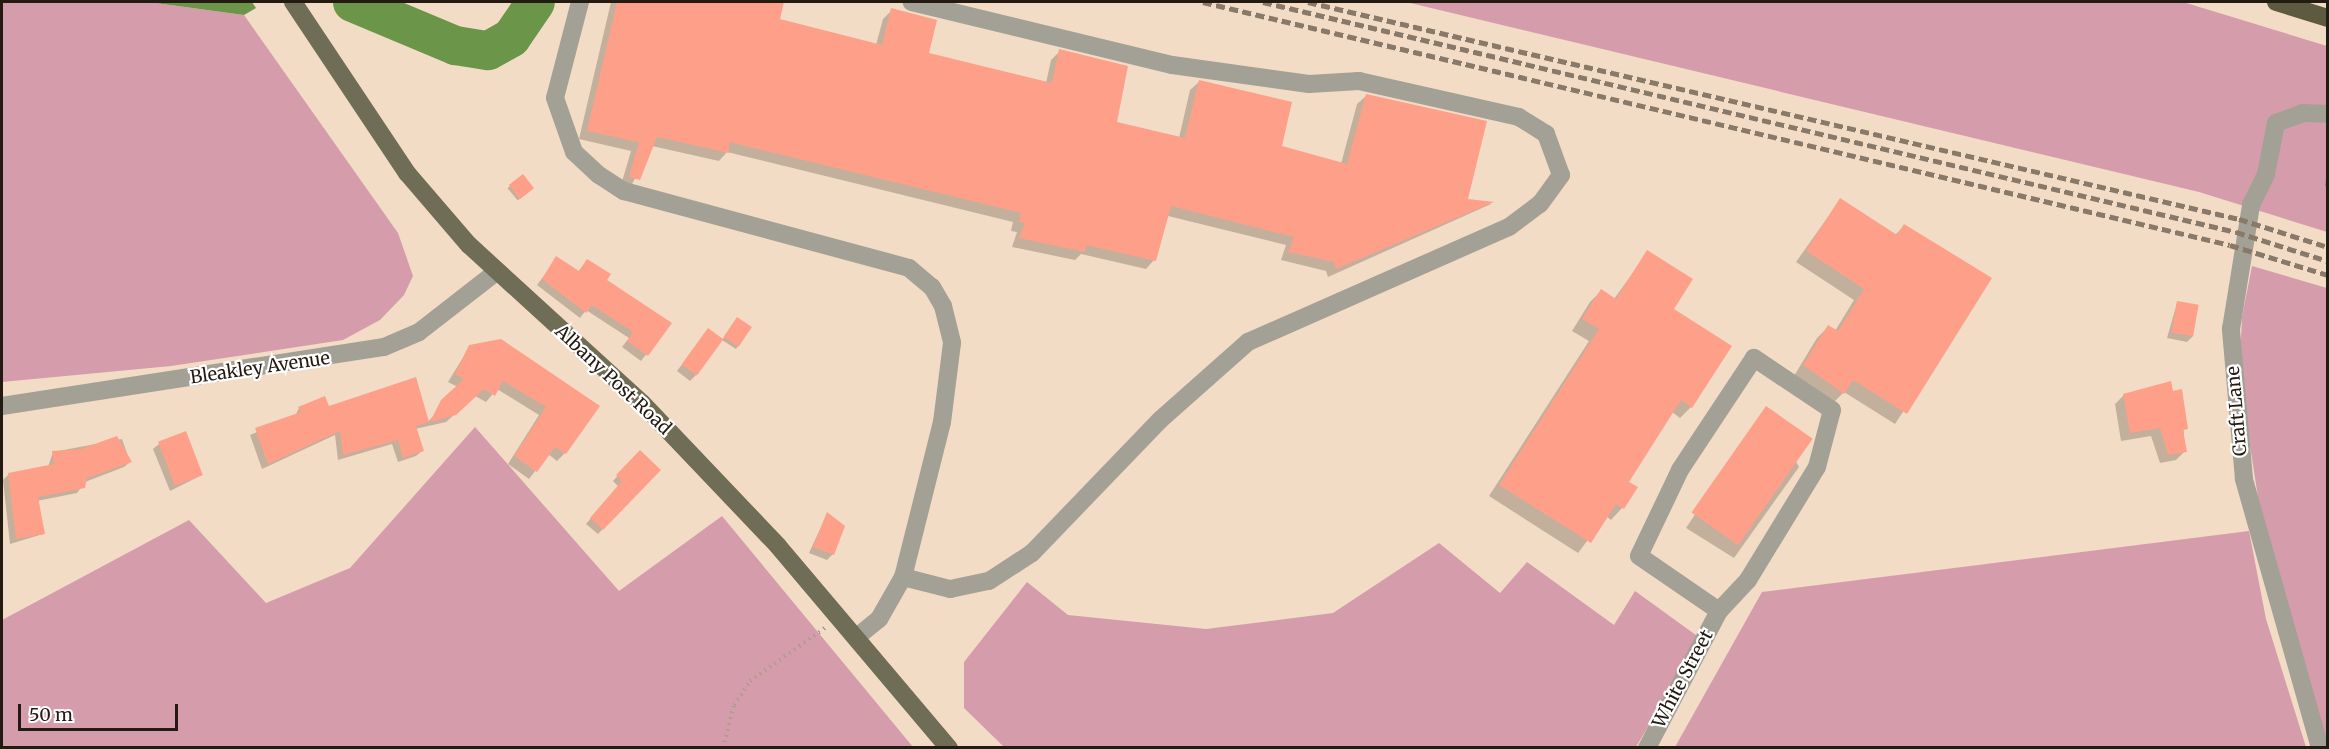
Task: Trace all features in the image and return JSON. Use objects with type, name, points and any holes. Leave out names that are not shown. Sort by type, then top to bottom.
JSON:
[{"type":"highway","points":[[2276,2],[2328,18]]},
{"type":"main road","name":"Albany Post Road","points":[[293,2],[407,173],[496,272],[642,403],[840,617],[949,747]]},
{"type":"street","points":[[579,2],[555,98],[574,152],[599,175],[624,191],[909,268],[932,287],[943,306],[952,343],[942,422],[903,577],[879,619],[857,637]]},
{"type":"street","points":[[903,577],[950,589],[989,581],[1032,553],[1160,420],[1248,342],[1509,227],[1540,204],[1561,176],[1546,134],[1519,117],[1359,81],[1309,84],[1172,65],[911,2]]},
{"type":"street","name":"Craft Lane","points":[[2320,747],[2244,479],[2233,381],[2237,278],[2251,205],[2266,174],[2276,123],[2303,113],[2328,114]]},
{"type":"street","name":"Bleakley Avenue","points":[[2,406],[384,347],[442,317],[496,272]]},
{"type":"street","name":"White Street","points":[[1647,747],[1719,611],[1748,580],[1817,467],[1832,410],[1754,358],[1680,470],[1639,556],[1719,611]]},
{"type":"path","points":[[723,747],[734,705],[750,681],[840,617]]},
{"type":"shaded area","points":[[2,2],[148,2],[244,15],[398,233],[413,276],[404,295],[380,320],[343,340],[171,366],[2,382]]},
{"type":"shaded area","points":[[148,2],[252,2],[256,8],[244,15]]},
{"type":"shaded area","points":[[1406,2],[2183,2],[2327,46],[2327,232],[2199,192]]},
{"type":"shaded area","points":[[2252,266],[2327,288],[2327,746],[2258,497],[2240,362],[2242,317]]},
{"type":"shaded area","points":[[475,427],[619,591],[722,516],[913,747],[2,747],[2,620],[189,520],[266,603],[350,568]]},
{"type":"shaded area","points":[[2249,531],[2266,619],[2306,747],[1675,747],[1762,592]]},
{"type":"shaded area","points":[[1439,543],[1500,593],[1527,562],[1614,625],[1635,591],[1700,638],[1636,747],[1004,747],[964,708],[964,662],[1027,582],[1068,615],[1206,629],[1333,613]]},
{"type":"building","points":[[617,2],[784,2],[780,19],[882,45],[891,8],[937,20],[929,53],[1052,83],[1059,49],[1128,66],[1117,122],[1185,138],[1199,80],[1292,102],[1282,146],[1347,164],[1366,94],[1487,121],[1468,199],[1494,202],[1336,269],[1334,262],[1288,252],[1294,237],[1171,206],[1156,261],[1086,245],[1085,252],[1019,238],[1025,223],[1019,222],[1021,213],[729,142],[729,153],[657,137],[640,180],[629,177],[639,142],[587,131]]},
{"type":"building","points":[[523,174],[534,188],[520,199],[509,185]]},
{"type":"building","points":[[1840,198],[1897,235],[1904,224],[1992,278],[1907,414],[1853,380],[1844,394],[1803,365],[1828,325],[1838,331],[1864,289],[1806,251]]},
{"type":"building","points":[[1647,250],[1693,279],[1674,309],[1732,346],[1692,408],[1681,400],[1629,482],[1638,487],[1624,509],[1616,504],[1591,543],[1499,485],[1599,329],[1582,319],[1601,289],[1616,299]]},
{"type":"building","points":[[556,256],[579,271],[587,259],[611,274],[607,280],[672,323],[648,356],[627,341],[633,332],[592,305],[586,313],[542,279]]},
{"type":"building","points":[[2177,301],[2199,305],[2193,336],[2171,333]]},
{"type":"building","points":[[737,317],[752,327],[739,347],[724,337]]},
{"type":"building","points":[[708,328],[723,339],[697,376],[682,364]]},
{"type":"building","points":[[501,339],[600,406],[566,454],[555,447],[537,472],[514,456],[546,407],[503,381],[495,396],[484,389],[456,415],[430,422],[441,400],[464,379],[455,374],[469,345]]},
{"type":"building","points":[[416,377],[429,422],[416,426],[424,451],[403,458],[398,440],[343,455],[340,431],[268,464],[255,428],[301,412],[298,407],[325,396],[329,406]]},
{"type":"building","points":[[2171,381],[2173,391],[2182,389],[2188,429],[2183,430],[2187,452],[2168,455],[2160,428],[2130,433],[2123,394]]},
{"type":"building","points":[[1766,406],[1813,439],[1738,545],[1691,512]]},
{"type":"building","points":[[186,431],[203,475],[175,486],[158,442]]},
{"type":"building","points":[[117,436],[132,462],[87,478],[85,488],[38,497],[45,534],[16,539],[8,473],[54,464],[52,451],[81,449]]},
{"type":"building","points":[[640,450],[661,470],[603,530],[590,518],[622,481],[616,475]]},
{"type":"building","points":[[827,512],[845,526],[834,555],[813,547]]},
{"type":"waterway","points":[[352,2],[455,45],[488,50],[511,37],[535,2]]},
{"type":"railway","points":[[1203,2],[2230,245],[2328,275]]},
{"type":"railway","points":[[1263,2],[2236,232],[2328,261]]},
{"type":"railway","points":[[1308,2],[2239,219],[2328,247]]}]
